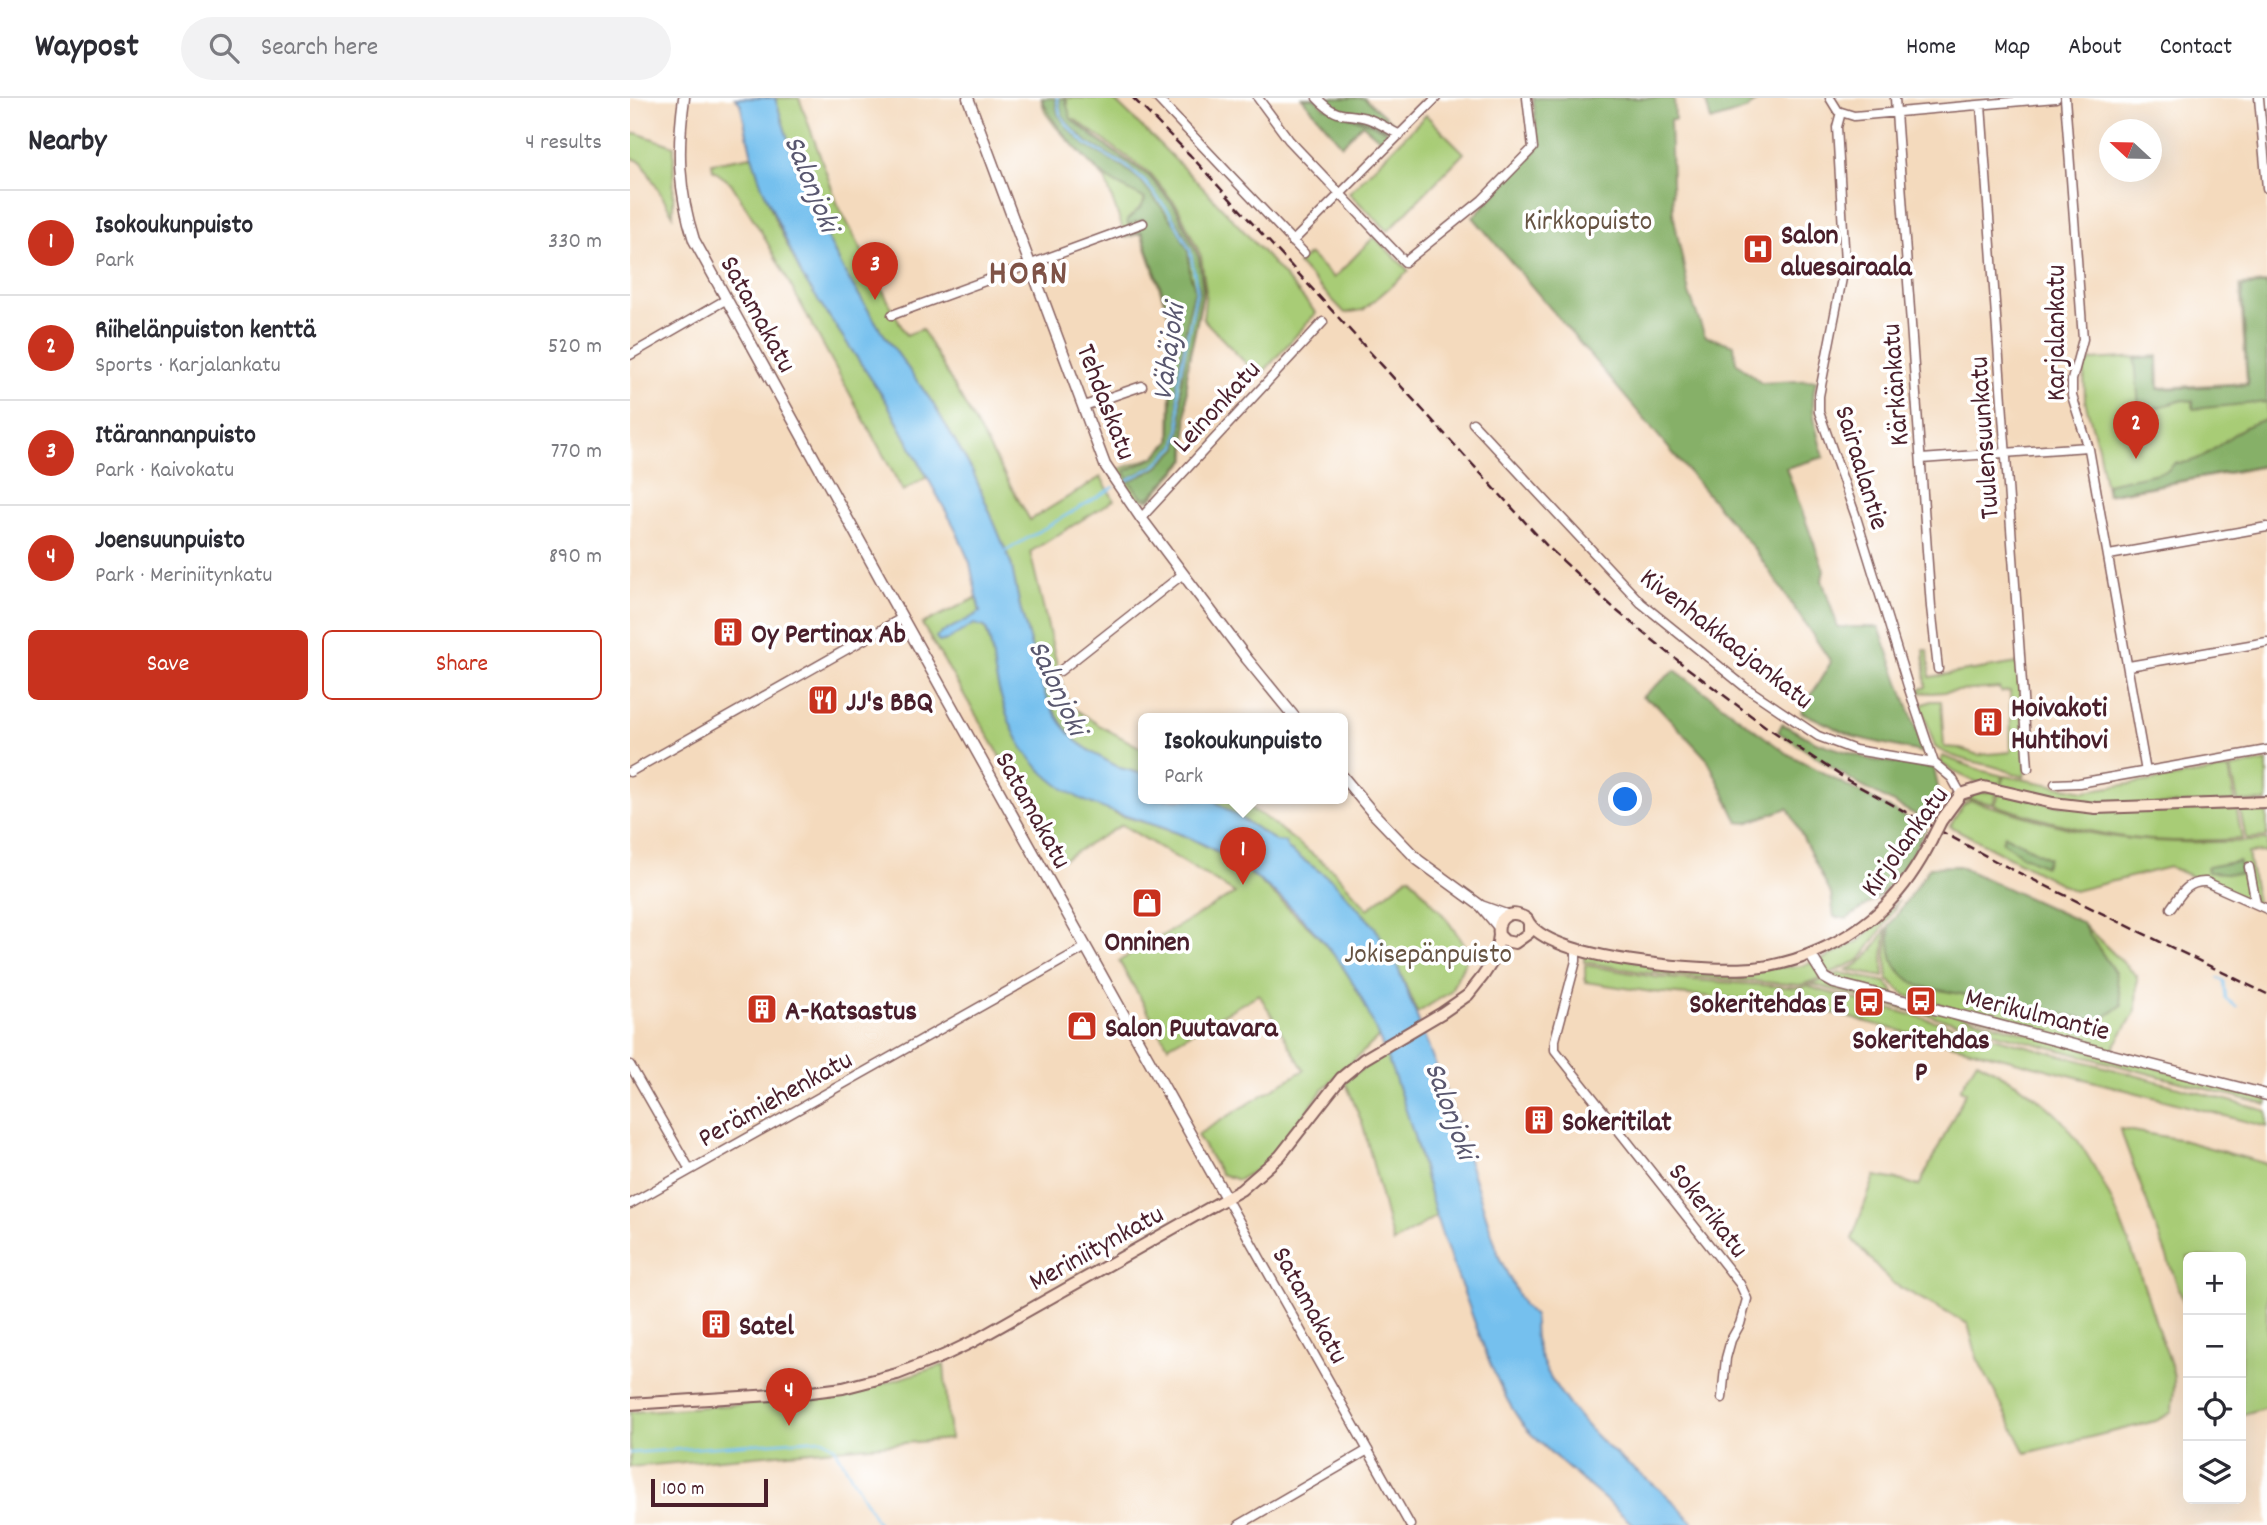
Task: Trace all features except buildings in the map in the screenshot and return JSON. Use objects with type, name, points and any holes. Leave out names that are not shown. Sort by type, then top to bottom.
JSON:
[{"type":"main road","name":"Kirjolankatu","points":[[1529,925],[1546,939],[1576,951],[1655,964],[1755,968],[1810,954],[1854,933],[1879,913],[1890,903],[1961,794],[1984,787],[2053,803],[2096,808],[2267,802]]},
{"type":"main road","points":[[1506,915],[1521,915],[1527,919],[1529,925],[1529,933],[1519,941],[1505,941],[1498,931],[1501,919],[1506,915]]},
{"type":"main road","name":"Meriniitynkatu","points":[[1496,956],[1498,931]]},
{"type":"main road","name":"Kirjolankatu","points":[[1519,941],[1546,939]]},
{"type":"main road","name":"Meriniitynkatu","points":[[630,1404],[843,1388],[897,1374],[974,1341],[1241,1191],[1280,1156],[1341,1078],[1364,1059],[1468,995],[1496,956],[1519,941]]},
{"type":"street","name":"Satamakatu","points":[[684,98],[679,156],[684,209],[694,240],[902,618],[1410,1525]]},
{"type":"street","name":"Tehdaskatu","points":[[968,98],[1105,464],[1141,518],[1291,713]]},
{"type":"street","points":[[1157,98],[1304,253]]},
{"type":"street","points":[[1258,98],[1289,140],[1405,262],[1491,191],[1534,148],[1527,98]]},
{"type":"street","points":[[1317,98],[1339,115],[1359,116],[1375,121],[1400,135]]},
{"type":"street","points":[[1292,242],[1436,98]]},
{"type":"street","points":[[1830,98],[1841,113],[1854,116],[2056,98]]},
{"type":"street","name":"Kärkänkatu","points":[[1895,98],[1931,607],[1938,669]]},
{"type":"street","name":"Karjalankatu","points":[[2065,98],[2083,339],[2072,380],[2072,396],[2088,447],[2146,772]]},
{"type":"street","points":[[2259,98],[2267,188]]},
{"type":"street","name":"Tuulensuunkatu","points":[[1981,105],[2028,768]]},
{"type":"street","name":"Sairaalantie","points":[[1841,113],[1837,127],[1845,263],[1819,396],[1819,412],[1856,517],[1934,763]]},
{"type":"street","points":[[892,315],[1143,223]]},
{"type":"street","points":[[630,355],[727,299]]},
{"type":"street","name":"Leinonkatu","points":[[1141,518],[1323,322]]},
{"type":"street","points":[[1084,406],[1142,386]]},
{"type":"street","name":"Kivenhakkaajankatu","points":[[1474,423],[1642,603],[1745,687],[1818,736],[1855,750],[1934,763]]},
{"type":"street","points":[[1922,459],[2088,447]]},
{"type":"street","points":[[2109,555],[2267,527]]},
{"type":"street","points":[[1060,671],[1183,574]]},
{"type":"street","points":[[630,772],[902,618]]},
{"type":"street","points":[[2129,666],[2267,642]]},
{"type":"street","points":[[2055,784],[2079,783],[2267,750]]},
{"type":"street","points":[[1934,763],[1952,778],[1961,794]]},
{"type":"street","points":[[1348,782],[1418,860],[1481,906],[1506,915]]},
{"type":"street","points":[[2249,867],[2256,904]]},
{"type":"street","points":[[2171,908],[2187,886],[2201,882],[2267,908]]},
{"type":"street","points":[[1481,906],[1498,931]]},
{"type":"street","name":"Perämiehenkatu","points":[[630,1204],[1086,947]]},
{"type":"street","name":"Sokerikatu","points":[[1576,951],[1555,1050],[1740,1284],[1747,1299],[1726,1358],[1722,1398]]},
{"type":"street","name":"Merikulmantie","points":[[1810,954],[1825,978],[1834,983],[2267,1095]]},
{"type":"street","points":[[630,1065],[690,1170]]},
{"type":"street","points":[[1239,1525],[1368,1450]]},
{"type":"green space","points":[[775,98],[799,98],[838,205],[906,335],[922,329],[1030,520],[1101,477],[1114,500],[1030,552],[1069,705],[1138,746],[1138,773],[1120,768],[1076,741],[1051,706],[1044,692],[1020,607],[1011,563],[973,472],[932,402],[880,329],[844,271],[806,196]]},
{"type":"green space","points":[[1041,98],[1065,98],[1068,105],[1066,98],[1112,98],[1217,202],[1316,313],[1259,377],[1203,319],[1206,291],[1201,256],[1178,207],[1151,174],[1073,118],[1101,142],[1150,176],[1176,207],[1199,258],[1204,290],[1187,369],[1186,460],[1150,500],[1133,499],[1117,470],[1154,457],[1170,441],[1172,325],[1141,233],[1126,238],[1105,179],[1056,127],[1045,112]]},
{"type":"green space","points":[[1042,98],[1055,98],[1058,114],[1086,146],[1122,166],[1141,181],[1176,226],[1188,250],[1190,274],[1195,289],[1177,384],[1179,427],[1175,445],[1155,465],[1128,479],[1125,471],[1154,458],[1171,441],[1173,324],[1142,232],[1128,235],[1126,231],[1145,224],[1143,219],[1128,225],[1127,220],[1142,206],[1145,199],[1111,181],[1089,162],[1060,129]]},
{"type":"green space","points":[[1059,98],[1065,98],[1071,119],[1149,176],[1176,208],[1199,258],[1203,290],[1187,369],[1185,460],[1149,498],[1141,496],[1129,481],[1157,468],[1178,448],[1182,426],[1181,385],[1187,340],[1199,289],[1191,250],[1180,226],[1146,182],[1127,165],[1087,142],[1071,127],[1061,113]]},
{"type":"green space","points":[[1302,98],[1315,98],[1324,107],[1358,117],[1390,133],[1382,141],[1362,124],[1342,145]]},
{"type":"green space","points":[[1319,98],[1364,98],[1396,126],[1392,130],[1340,114]]},
{"type":"green space","name":"Kirkkopuisto","points":[[1533,98],[1674,98],[1675,120],[1670,120],[1673,213],[1689,293],[1705,336],[1734,345],[1736,362],[1761,383],[1816,380],[1813,409],[1824,457],[1786,468],[1824,570],[1822,580],[1838,627],[1879,627],[1925,753],[1855,737],[1801,712],[1831,662],[1755,550],[1473,217],[1538,148]]},
{"type":"green space","points":[[1759,98],[1748,109],[1711,121],[1706,102]]},
{"type":"green space","points":[[1426,115],[1464,153],[1388,231],[1349,193]]},
{"type":"green space","points":[[636,133],[674,146],[673,215],[642,162],[630,157],[630,135]]},
{"type":"green space","points":[[752,156],[775,219],[802,276],[886,401],[927,477],[903,491],[762,233],[731,183],[713,170],[712,163]]},
{"type":"green space","points":[[1374,237],[1409,271],[1363,310],[1345,313],[1298,264],[1309,254],[1334,278]]},
{"type":"green space","points":[[2267,283],[2267,466],[2107,495],[2098,447],[2085,401],[2084,368],[2091,360],[2158,356],[2159,388],[2247,383],[2240,285]]},
{"type":"green space","points":[[2267,284],[2267,402],[2193,409],[2193,401],[2183,400],[2155,408],[2153,419],[2140,420],[2135,359],[2157,358],[2158,389],[2248,385],[2242,287]]},
{"type":"green space","points":[[2267,420],[2267,465],[2108,494],[2106,484],[2167,471],[2175,463],[2200,458],[2242,429]]},
{"type":"green space","points":[[976,598],[992,649],[1115,814],[1190,838],[1229,858],[1255,877],[1317,935],[1335,956],[1374,1022],[1379,1037],[1324,1088],[1283,1144],[1261,1167],[1238,1180],[1221,1174],[1197,1135],[1304,1070],[1259,994],[1168,1046],[1119,961],[1235,893],[1122,825],[1062,860],[922,624]]},
{"type":"green space","points":[[1924,650],[1928,650],[1930,677],[2018,663],[2026,769],[2024,777],[1956,757],[1935,747],[1921,705],[1941,701],[1944,747],[1959,748],[1978,755],[2011,752],[2010,691],[2001,692],[1999,688],[1917,692],[1926,687]]},
{"type":"green space","points":[[1675,670],[1786,753],[1926,828],[1909,860],[1881,895],[1847,919],[1834,917],[1831,894],[1788,808],[1746,823],[1738,822],[1708,760],[1657,705],[1642,697]]},
{"type":"green space","points":[[1782,724],[1816,742],[1872,760],[1934,768],[1939,801],[1929,822],[1861,786],[1778,732]]},
{"type":"green space","points":[[1942,756],[2003,776],[1999,789],[1955,772],[1941,763]]},
{"type":"green space","points":[[2267,761],[2267,801],[2238,802],[2231,768]]},
{"type":"green space","points":[[2229,769],[2235,802],[2096,807],[2000,789],[2005,776],[2084,791]]},
{"type":"green space","points":[[1997,791],[1993,804],[1971,799],[1963,801],[1967,794]]},
{"type":"green space","points":[[2000,791],[2054,805],[2236,805],[2242,839],[2173,841],[2105,834],[1995,805]]},
{"type":"green space","points":[[1971,801],[2075,830],[2112,837],[2200,842],[2267,840],[2267,852],[2248,853],[2257,905],[2170,867],[2074,891],[1950,826],[1963,805]],"holes":[[[2005,836],[2048,858],[2045,865],[2023,856]]]},
{"type":"green space","name":"Jokisepänpuisto","points":[[1219,804],[1243,804],[1263,816],[1334,871],[1368,909],[1409,876],[1445,917],[1470,952],[1450,992],[1417,1013],[1396,963],[1374,926],[1333,881],[1288,849],[1284,842],[1276,841]]},
{"type":"green space","points":[[2267,804],[2267,837],[2246,839],[2239,805]]},
{"type":"green space","points":[[2005,835],[2048,858],[2045,866],[2023,856],[2002,841]]},
{"type":"green space","points":[[2239,861],[2241,874],[2208,872],[2207,867]]},
{"type":"green space","points":[[1958,866],[2081,922],[2115,973],[2122,1005],[2100,1021],[1919,986],[1909,980],[1894,962],[1889,926],[1930,867]]},
{"type":"green space","points":[[1899,900],[1860,960],[1826,975],[1817,962],[1859,941]]},
{"type":"green space","points":[[2081,922],[2137,976],[2136,1011],[2112,1050],[1967,1014],[1935,1002],[1907,996],[1888,980],[1886,956],[1889,926],[1892,957],[1919,985],[2100,1021],[2122,1005],[2115,973]]},
{"type":"green space","points":[[1887,928],[1883,956],[1884,977],[1847,970],[1866,957]]},
{"type":"green space","points":[[1584,949],[1654,965],[1653,974],[1584,962]]},
{"type":"green space","points":[[1813,962],[1824,977],[1801,985],[1656,974],[1657,965],[1737,969],[1801,966]]},
{"type":"green space","points":[[1585,965],[1654,977],[1801,988],[1808,985],[2267,1111],[2267,1127],[1798,1004],[1652,992],[1585,982]]},
{"type":"green space","points":[[1840,973],[1886,982],[1897,997],[1828,978]]},
{"type":"green space","points":[[1826,979],[2267,1098],[2267,1105],[1811,984]]},
{"type":"green space","points":[[1386,1052],[1408,1114],[1436,1216],[1393,1243],[1363,1125],[1345,1081]]},
{"type":"green space","points":[[1977,1061],[2015,1082],[2061,1119],[2099,1175],[2132,1252],[2172,1367],[2172,1412],[2156,1421],[2026,1453],[1977,1358],[1968,1324],[1892,1283],[1852,1239],[1875,1176],[1919,1186],[1966,1092],[1960,1089]]},
{"type":"green space","points":[[2120,1129],[2178,1139],[2267,1164],[2267,1407],[2246,1413],[2246,1252],[2183,1252],[2183,1300]]},
{"type":"green space","points":[[944,1365],[950,1439],[630,1467],[630,1412],[836,1398]]},
{"type":"water","name":"Salonjoki","points":[[735,98],[775,98],[806,196],[844,271],[880,329],[932,402],[973,472],[1011,563],[1020,607],[1044,692],[1062,724],[1076,741],[1096,755],[1120,768],[1138,773],[1138,804],[1219,804],[1276,841],[1285,842],[1288,849],[1333,881],[1374,926],[1396,963],[1448,1097],[1500,1259],[1523,1305],[1534,1316],[1535,1338],[1547,1370],[1567,1403],[1593,1432],[1667,1496],[1694,1525],[1633,1525],[1523,1426],[1487,1357],[1444,1241],[1396,1082],[1370,1016],[1354,985],[1320,937],[1269,888],[1211,848],[1167,829],[1102,808],[1063,788],[1044,773],[1021,746],[1008,718],[998,688],[991,645],[985,627],[974,624],[939,642],[936,637],[980,612],[970,563],[954,526],[886,401],[802,276],[762,187],[740,103]]},
{"type":"waterway","name":"Vähäjoki","points":[[1057,98],[1060,114],[1070,128],[1086,144],[1126,166],[1145,182],[1170,213],[1190,250],[1197,289],[1178,383],[1180,426],[1176,446],[1155,466],[1120,484]]},
{"type":"waterway","name":"Vähäjoki","points":[[1006,551],[1114,487]]},
{"type":"waterway","points":[[2218,978],[2224,981],[2226,999],[2237,1007]]},
{"type":"waterway","points":[[630,1453],[823,1439],[834,1446],[879,1525]]},
{"type":"railway","points":[[1133,98],[1190,155],[1547,546],[1617,611],[1686,667],[1765,726],[1849,781],[1999,863],[2267,994]]},
{"type":"place","name":"Salon aluesairaala","points":[[1758,249]]},
{"type":"place","name":"Itärannanpuisto","points":[[875,300]]},
{"type":"place","name":"Riihelänpuiston kenttä","points":[[2136,459]]},
{"type":"place","name":"Oy Pertinax Ab","points":[[728,632]]},
{"type":"place","name":"JJ's BBQ","points":[[823,700]]},
{"type":"place","name":"Hoivakoti Huhtihovi","points":[[1988,722]]},
{"type":"place","name":"Isokoukunpuisto","points":[[1243,885]]},
{"type":"place","name":"Onninen","points":[[1147,903]]},
{"type":"place","name":"Sokeritehdas P","points":[[1921,1001]]},
{"type":"place","name":"Sokeritehdas E","points":[[1869,1002]]},
{"type":"place","name":"A-Katsastus","points":[[762,1009]]},
{"type":"place","name":"Salon Puutavara","points":[[1082,1026]]},
{"type":"place","name":"Sokeritilat","points":[[1539,1120]]},
{"type":"place","name":"Satel","points":[[716,1324]]},
{"type":"place","name":"Joensuunpuisto","points":[[789,1426]]},
{"type":"district","name":"HORN","points":[[1029,271]]}]
